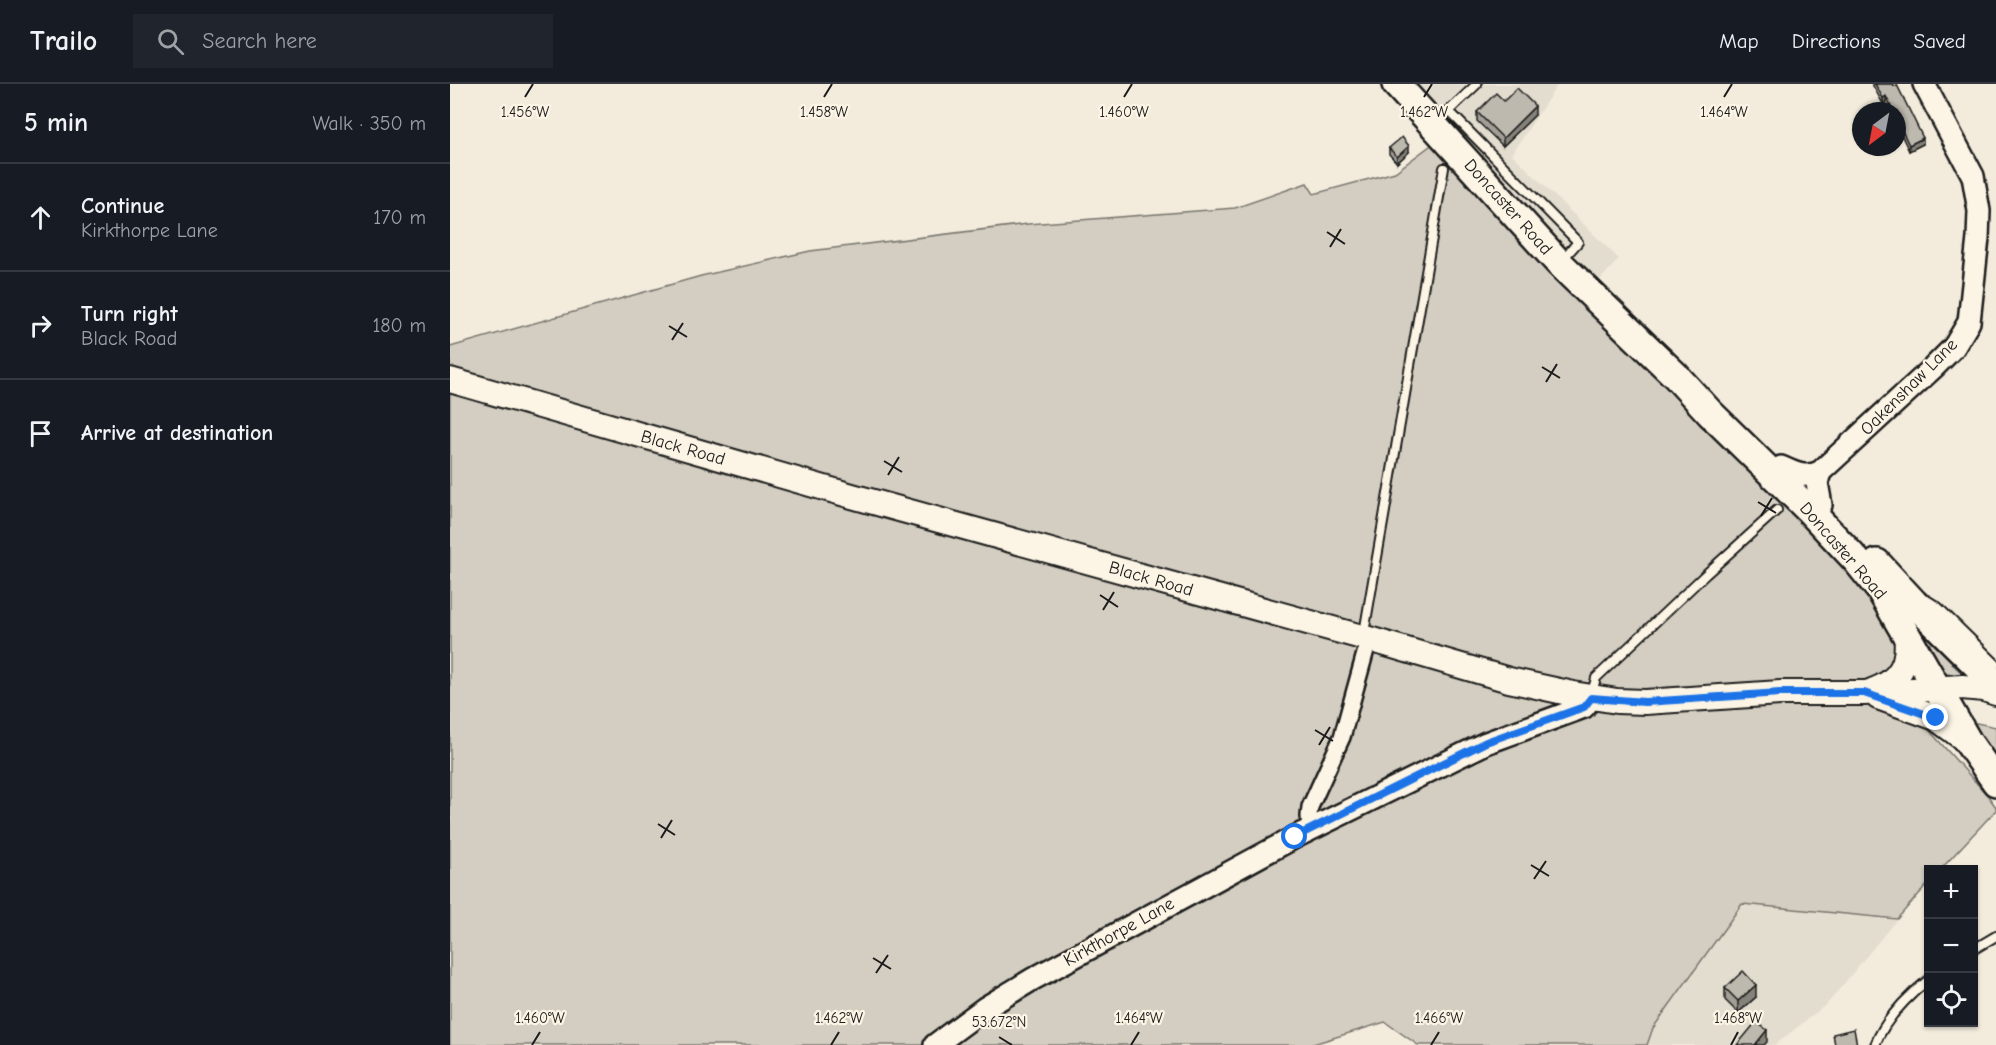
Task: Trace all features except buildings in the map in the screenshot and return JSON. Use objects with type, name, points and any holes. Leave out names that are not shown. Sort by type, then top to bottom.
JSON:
[{"type":"highway","name":"Doncaster Road","points":[[1396,84],[1441,118],[1559,263],[1676,376],[1781,467],[1812,490],[1856,560],[1881,591],[1968,742],[1996,782]]},
{"type":"highway","name":"Doncaster Road","points":[[1676,376],[1710,413],[1812,490],[1914,603],[1996,684]]},
{"type":"main road","name":"Black Road","points":[[450,380],[852,496],[1366,638],[1509,680],[1591,698],[1645,702],[1780,693],[1864,693],[1962,687],[1984,689],[1996,693]]},
{"type":"main road","name":"Black Road","points":[[1864,693],[1882,687],[1897,676],[1907,660],[1906,633]]},
{"type":"main road","name":"Black Road","points":[[1864,693],[1936,718],[1968,742]]},
{"type":"street","name":"Oakenshaw Lane","points":[[1812,490],[1954,347],[1969,322],[1979,211],[1973,176],[1924,84]]},
{"type":"street","points":[[1310,830],[1310,807],[1342,737],[1366,638]]},
{"type":"street","name":"Kirkthorpe Lane","points":[[935,1045],[985,1008],[1033,979],[1310,830],[1486,742],[1584,707],[1591,698]]},
{"type":"lane","points":[[1441,118],[1477,84]]},
{"type":"lane","points":[[1366,638],[1444,168]]},
{"type":"lane","points":[[1591,698],[1596,678],[1777,510]]},
{"type":"lane","points":[[1894,581],[1938,607],[1996,664]]},
{"type":"lane","points":[[1978,947],[1996,936]]},
{"type":"lane","points":[[1875,1045],[1880,1033],[1908,997],[1924,984]]},
{"type":"shaded area","points":[[1403,84],[1558,84],[1512,154],[1619,259],[1599,281]]},
{"type":"shaded area","points":[[1442,137],[1906,633],[1898,656],[1891,660],[1920,720],[1988,796],[1996,810],[1945,865],[1924,865],[1924,889],[1897,919],[1742,904],[1653,1028],[1647,1045],[1418,1045],[1385,1022],[1310,1045],[450,1045],[450,347],[701,276],[810,251],[1028,224],[1235,208],[1307,183],[1314,194],[1395,172]]},
{"type":"shaded area","points":[[1913,618],[1953,656],[1952,664],[1965,676],[1939,682],[1943,672],[1932,651],[1924,648]]},
{"type":"shaded area","points":[[1967,721],[1996,727],[1996,757],[1993,759]]},
{"type":"shaded area","points":[[1742,903],[1897,919],[1828,1003],[1775,1045],[1647,1045],[1653,1028]]},
{"type":"route","points":[[1295,837],[1486,742],[1584,707],[1591,698],[1645,702],[1780,693],[1864,693],[1936,718]]}]
